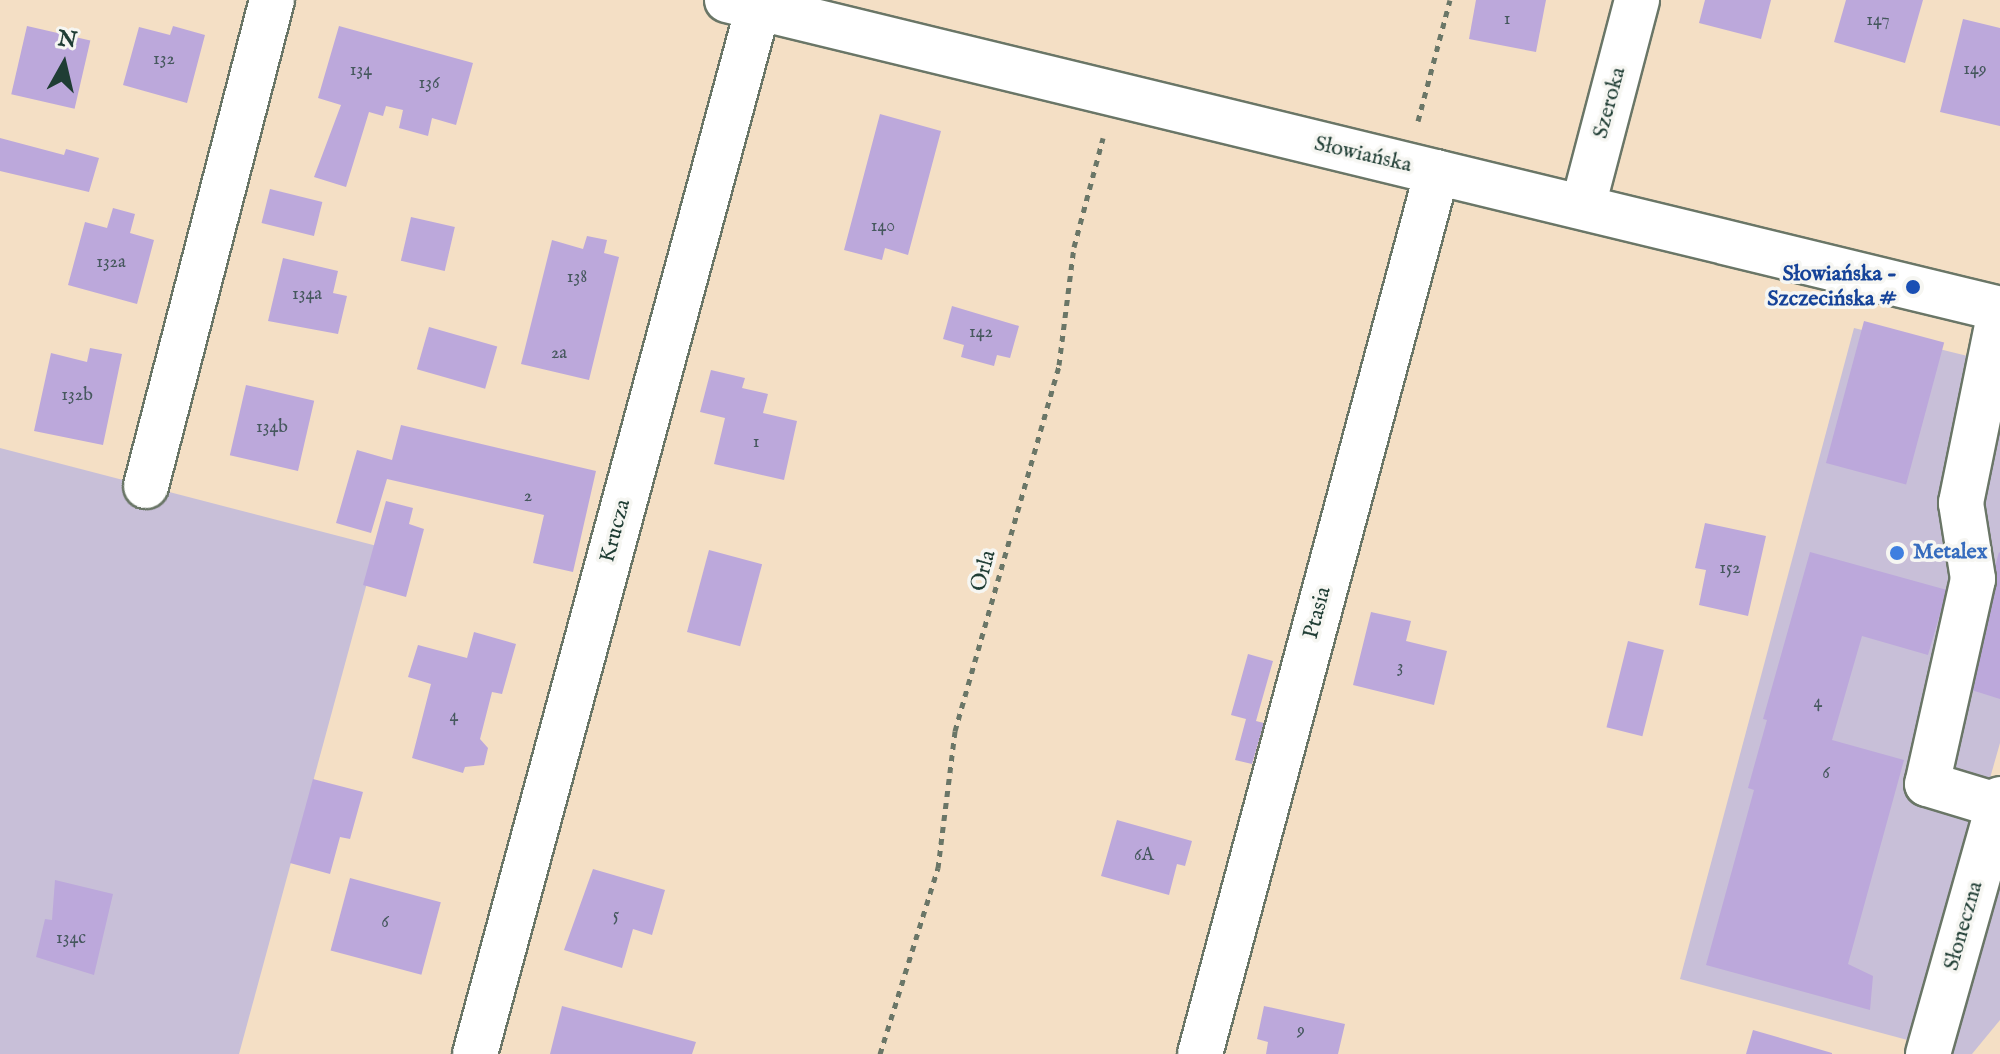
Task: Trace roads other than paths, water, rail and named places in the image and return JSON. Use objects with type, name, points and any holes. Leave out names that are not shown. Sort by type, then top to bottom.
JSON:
[{"type":"street","points":[[146,486],[272,0]]},
{"type":"street","name":"Szeroka","points":[[1583,206],[1637,0]]},
{"type":"street","name":"Słowiańska","points":[[742,4],[1583,206],[2000,310]]},
{"type":"street","name":"Krucza","points":[[475,1054],[742,4]]},
{"type":"street","name":"Ptasia","points":[[1200,1054],[1422,168]]},
{"type":"street","points":[[1999,803],[1927,784],[1973,579],[1961,503],[2000,310]]},
{"type":"street","name":"Słoneczna","points":[[1928,1054],[1999,803]]},
{"type":"place","name":"Słowiańska - Szczecińska #","points":[[1913,287]]},
{"type":"place","name":"Metalex","points":[[1897,553]]}]
